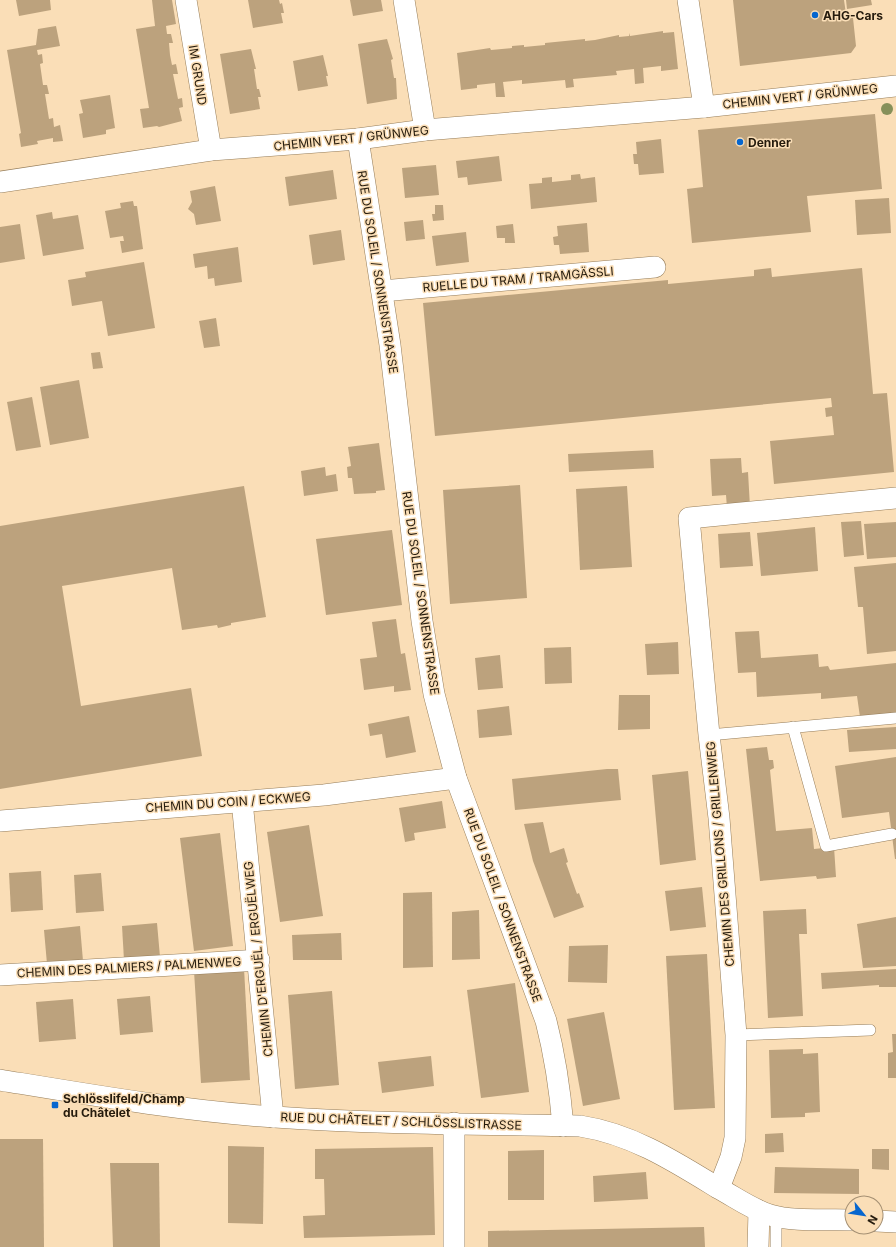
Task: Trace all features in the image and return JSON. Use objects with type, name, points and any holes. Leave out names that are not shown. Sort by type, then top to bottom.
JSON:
[{"type":"street","name":"IM GRUND","points":[[186,0],[211,150]]},
{"type":"street","points":[[404,0],[426,130]]},
{"type":"street","points":[[688,0],[704,107]]},
{"type":"street","name":"CHEMIN VERT / GRÜNWEG","points":[[0,179],[211,150],[358,139],[426,130],[704,107],[896,86]]},
{"type":"street","name":"RUE DU SOLEIL / SONNENSTRASSE","points":[[358,139],[390,346],[422,622],[434,694],[456,778],[546,1021],[558,1072],[563,1126]]},
{"type":"street","name":"RUELLE DU TRAM / TRAMGÄSSLI","points":[[382,290],[655,267]]},
{"type":"street","name":"CHEMIN DES GRILLONS / GRILLENWEG","points":[[719,1188],[731,1157],[735,1138],[736,1035],[719,818],[709,735],[689,518],[896,498]]},
{"type":"street","name":"CHEMIN DU COIN / ECKWEG","points":[[0,821],[324,794],[456,778]]},
{"type":"street","name":"CHEMIN D'ERGUËL / ERGUËLWEG","points":[[242,801],[259,960],[273,1117]]},
{"type":"street","name":"CHEMIN DES PALMIERS / PALMENWEG","points":[[0,975],[259,960]]},
{"type":"street","name":"RUE DU CHÂTELET / SCHLÖSSLISTRASSE","points":[[0,1080],[164,1105],[273,1117],[358,1122],[563,1126],[602,1130],[622,1136],[658,1152],[719,1188],[768,1214],[844,1219]]},
{"type":"street","points":[[454,1124],[454,1247]]},
{"type":"street","points":[[758,1247],[768,1214]]},
{"type":"street","points":[[884,1221],[896,1222]]},
{"type":"lane","points":[[709,735],[896,718]]},
{"type":"lane","points":[[793,727],[826,846],[892,834]]},
{"type":"lane","points":[[736,1035],[870,1030]]},
{"type":"lane","points":[[768,1214],[776,1247]]},
{"type":"building","points":[[16,0],[50,0],[51,10],[19,16]]},
{"type":"building","points":[[152,0],[172,0],[176,24],[166,26],[167,34],[171,34],[173,43],[169,43],[170,55],[172,65],[176,64],[178,74],[173,74],[178,99],[182,98],[183,107],[179,108],[182,121],[159,127],[143,128],[140,109],[149,108],[136,29],[155,26]]},
{"type":"building","points":[[248,0],[279,0],[280,4],[282,3],[284,13],[281,13],[283,23],[253,28]]},
{"type":"building","points":[[350,0],[381,0],[383,11],[353,16]]},
{"type":"building","points":[[733,0],[844,0],[846,14],[853,18],[856,46],[851,53],[740,66]]},
{"type":"building","points":[[846,0],[871,0],[872,5],[847,9]]},
{"type":"building","points":[[56,26],[60,46],[37,50],[38,55],[42,54],[43,63],[40,64],[43,85],[47,85],[49,94],[45,94],[49,119],[53,118],[54,127],[60,125],[63,141],[53,142],[53,138],[37,141],[38,144],[21,147],[19,134],[21,133],[7,50],[36,45],[38,29]]},
{"type":"building","points":[[663,31],[663,33],[674,32],[678,69],[661,71],[661,66],[643,68],[644,83],[635,84],[634,69],[616,71],[617,75],[573,79],[574,87],[566,88],[565,80],[522,84],[522,80],[503,82],[505,97],[496,97],[495,83],[477,85],[477,88],[461,90],[457,53],[490,48],[491,50],[512,48],[512,46],[524,45],[524,47],[545,45],[545,43],[585,39],[585,41],[595,40],[619,35],[619,37],[629,36],[630,33],[630,36]]},
{"type":"building","points":[[387,39],[393,59],[391,60],[394,78],[396,78],[397,99],[367,104],[358,44]]},
{"type":"building","points":[[251,49],[256,69],[254,69],[257,89],[259,89],[261,97],[258,97],[260,109],[230,114],[220,54]]},
{"type":"building","points":[[323,55],[328,76],[326,76],[328,86],[298,91],[293,61]]},
{"type":"building","points":[[110,95],[115,128],[106,130],[106,134],[83,138],[79,114],[83,113],[80,100]]},
{"type":"building","points":[[875,114],[882,189],[807,196],[811,232],[692,243],[687,189],[703,187],[698,130]]},
{"type":"building","points":[[661,139],[664,173],[639,175],[638,164],[634,164],[633,154],[637,154],[636,142]]},
{"type":"building","points":[[499,156],[502,181],[468,185],[467,177],[458,178],[456,161]]},
{"type":"building","points":[[436,165],[439,195],[405,198],[402,168]]},
{"type":"building","points":[[333,170],[337,199],[289,206],[285,177]]},
{"type":"building","points":[[580,174],[581,179],[595,177],[597,202],[531,209],[529,184],[542,183],[542,178],[552,177],[552,182],[571,180],[571,175]]},
{"type":"building","points":[[215,186],[221,221],[196,225],[194,214],[188,209],[192,202],[190,191]]},
{"type":"building","points":[[889,198],[891,233],[857,235],[855,200]]},
{"type":"building","points":[[133,201],[134,206],[137,206],[143,249],[122,253],[120,241],[124,241],[123,236],[110,238],[105,211],[121,208],[120,203]]},
{"type":"building","points":[[435,205],[443,205],[444,220],[433,221],[432,214],[435,214]]},
{"type":"building","points":[[52,212],[53,219],[78,215],[84,249],[43,256],[36,215]]},
{"type":"building","points":[[423,220],[425,239],[406,241],[404,222]]},
{"type":"building","points":[[587,223],[589,252],[560,254],[559,245],[554,245],[553,237],[558,236],[557,226]]},
{"type":"building","points":[[20,224],[25,259],[0,263],[0,227]]},
{"type":"building","points":[[513,224],[515,243],[505,243],[505,238],[497,238],[496,226]]},
{"type":"building","points":[[341,230],[345,260],[313,265],[309,235]]},
{"type":"building","points":[[466,232],[469,262],[436,266],[432,236]]},
{"type":"building","points":[[238,247],[242,282],[215,286],[214,278],[208,279],[207,266],[195,268],[193,254]]},
{"type":"building","points":[[144,262],[155,328],[108,336],[102,301],[72,306],[68,280],[86,277],[85,272]]},
{"type":"building","points":[[771,268],[772,277],[862,268],[873,394],[887,393],[894,472],[774,484],[770,441],[834,435],[832,416],[826,417],[825,408],[832,407],[831,398],[435,436],[423,303],[668,280],[668,284],[754,276],[754,270]]},
{"type":"building","points":[[216,318],[220,346],[204,348],[199,321]]},
{"type":"building","points":[[100,352],[103,368],[93,369],[91,353]]},
{"type":"building","points":[[79,380],[89,438],[50,445],[40,387]]},
{"type":"building","points":[[32,397],[41,447],[16,451],[7,402]]},
{"type":"building","points":[[379,443],[385,490],[376,491],[376,493],[354,494],[352,478],[348,478],[347,467],[351,466],[348,447]]},
{"type":"building","points":[[653,450],[654,468],[569,472],[568,454]]},
{"type":"building","points":[[741,458],[742,473],[748,472],[750,507],[727,508],[726,495],[712,496],[710,459]]},
{"type":"building","points":[[325,467],[326,476],[336,474],[338,491],[304,496],[301,471]]},
{"type":"building","points":[[520,485],[527,598],[450,604],[443,490]]},
{"type":"building","points":[[244,486],[266,617],[231,623],[231,625],[218,628],[217,625],[182,630],[172,568],[62,586],[81,706],[191,688],[202,756],[0,789],[0,526]]},
{"type":"building","points":[[627,486],[632,567],[580,570],[576,489]]},
{"type":"building","points":[[861,521],[864,555],[844,557],[841,522]]},
{"type":"building","points":[[896,522],[896,557],[867,559],[864,524]]},
{"type":"building","points":[[815,527],[818,571],[761,576],[757,533]]},
{"type":"building","points":[[392,530],[402,605],[326,615],[316,539]]},
{"type":"building","points":[[750,532],[753,566],[720,568],[718,534]]},
{"type":"building","points":[[896,563],[896,651],[867,654],[863,607],[858,607],[854,567]]},
{"type":"building","points":[[396,619],[401,654],[405,653],[411,690],[394,692],[394,686],[364,690],[360,659],[377,657],[372,622]]},
{"type":"building","points":[[759,631],[761,658],[818,654],[819,667],[828,666],[830,670],[896,663],[896,714],[860,717],[857,696],[821,699],[821,693],[757,697],[756,672],[738,673],[735,632]]},
{"type":"building","points":[[678,642],[679,674],[647,675],[645,644]]},
{"type":"building","points":[[571,647],[572,683],[545,684],[544,648]]},
{"type":"building","points":[[500,655],[503,688],[478,690],[475,658]]},
{"type":"building","points":[[619,695],[650,695],[650,729],[618,730]]},
{"type":"building","points":[[509,706],[512,735],[479,738],[477,710]]},
{"type":"building","points":[[409,716],[416,752],[386,758],[382,734],[370,736],[368,724]]},
{"type":"building","points":[[896,727],[896,749],[849,752],[847,730]]},
{"type":"building","points":[[767,747],[769,760],[773,760],[774,768],[770,770],[776,831],[812,828],[814,849],[834,847],[836,877],[817,879],[816,876],[760,881],[746,749]]},
{"type":"building","points":[[896,757],[895,859],[889,812],[842,818],[835,766]]},
{"type":"building","points":[[618,769],[621,800],[515,810],[512,779]]},
{"type":"building","points":[[688,771],[696,860],[660,865],[652,775]]},
{"type":"building","points":[[442,801],[446,828],[414,833],[415,840],[405,842],[399,808]]},
{"type":"building","points":[[543,822],[550,853],[564,848],[568,862],[566,863],[577,894],[579,893],[584,907],[554,918],[533,861],[524,824]]},
{"type":"building","points":[[309,825],[323,916],[280,922],[267,832]]},
{"type":"building","points":[[220,833],[233,946],[194,951],[180,838]]},
{"type":"building","points":[[41,871],[43,910],[11,912],[9,873]]},
{"type":"building","points":[[101,873],[104,911],[76,913],[74,875]]},
{"type":"building","points":[[702,887],[706,927],[670,931],[665,891]]},
{"type":"building","points":[[432,892],[433,967],[403,968],[403,893]]},
{"type":"building","points":[[806,909],[807,934],[799,934],[803,1016],[768,1018],[763,911]]},
{"type":"building","points":[[479,910],[480,959],[452,960],[452,912]]},
{"type":"building","points":[[896,917],[896,966],[863,968],[857,924]]},
{"type":"building","points":[[157,923],[160,957],[124,960],[122,926]]},
{"type":"building","points":[[80,926],[83,961],[47,964],[44,930]]},
{"type":"building","points":[[341,933],[342,960],[293,960],[292,935]]},
{"type":"building","points":[[608,945],[607,983],[568,982],[569,946]]},
{"type":"building","points":[[707,954],[715,1108],[674,1110],[666,956]]},
{"type":"building","points":[[244,968],[250,1080],[201,1083],[194,971]]},
{"type":"building","points":[[896,969],[896,987],[879,987],[879,985],[822,989],[821,973]]},
{"type":"building","points":[[515,983],[529,1092],[481,1098],[467,990]]},
{"type":"building","points":[[332,991],[339,1085],[295,1089],[288,995]]},
{"type":"building","points":[[150,996],[153,1032],[120,1035],[117,999]]},
{"type":"building","points":[[73,999],[76,1039],[39,1042],[36,1002]]},
{"type":"building","points":[[604,1012],[620,1099],[583,1106],[567,1019]]},
{"type":"building","points":[[892,1034],[896,1034],[896,1078],[888,1078],[888,1053],[893,1052]]},
{"type":"building","points":[[803,1049],[803,1054],[818,1053],[820,1112],[805,1113],[805,1117],[771,1118],[769,1050]]},
{"type":"building","points":[[431,1056],[434,1086],[382,1093],[378,1062]]},
{"type":"building","points":[[783,1133],[784,1152],[765,1153],[765,1134]]},
{"type":"building","points":[[0,1139],[43,1139],[44,1247],[0,1247]]},
{"type":"building","points":[[228,1146],[264,1147],[263,1224],[228,1223]]},
{"type":"building","points":[[433,1147],[435,1235],[304,1238],[303,1216],[325,1215],[324,1179],[315,1179],[315,1149]]},
{"type":"building","points":[[872,1149],[889,1149],[889,1170],[872,1169]]},
{"type":"building","points":[[544,1150],[544,1200],[508,1200],[508,1151]]},
{"type":"building","points":[[110,1163],[159,1163],[160,1247],[113,1247]]},
{"type":"building","points":[[775,1167],[859,1169],[859,1194],[774,1193]]},
{"type":"building","points":[[646,1172],[648,1199],[594,1202],[593,1176]]},
{"type":"building","points":[[704,1227],[705,1247],[488,1247],[488,1231]]},
{"type":"place","name":"AHG-Cars","points":[[815,15]]},
{"type":"place","name":"Denner","points":[[740,142]]},
{"type":"place","name":"Schlösslifeld/Champ du Châtelet","points":[[55,1105]]}]
